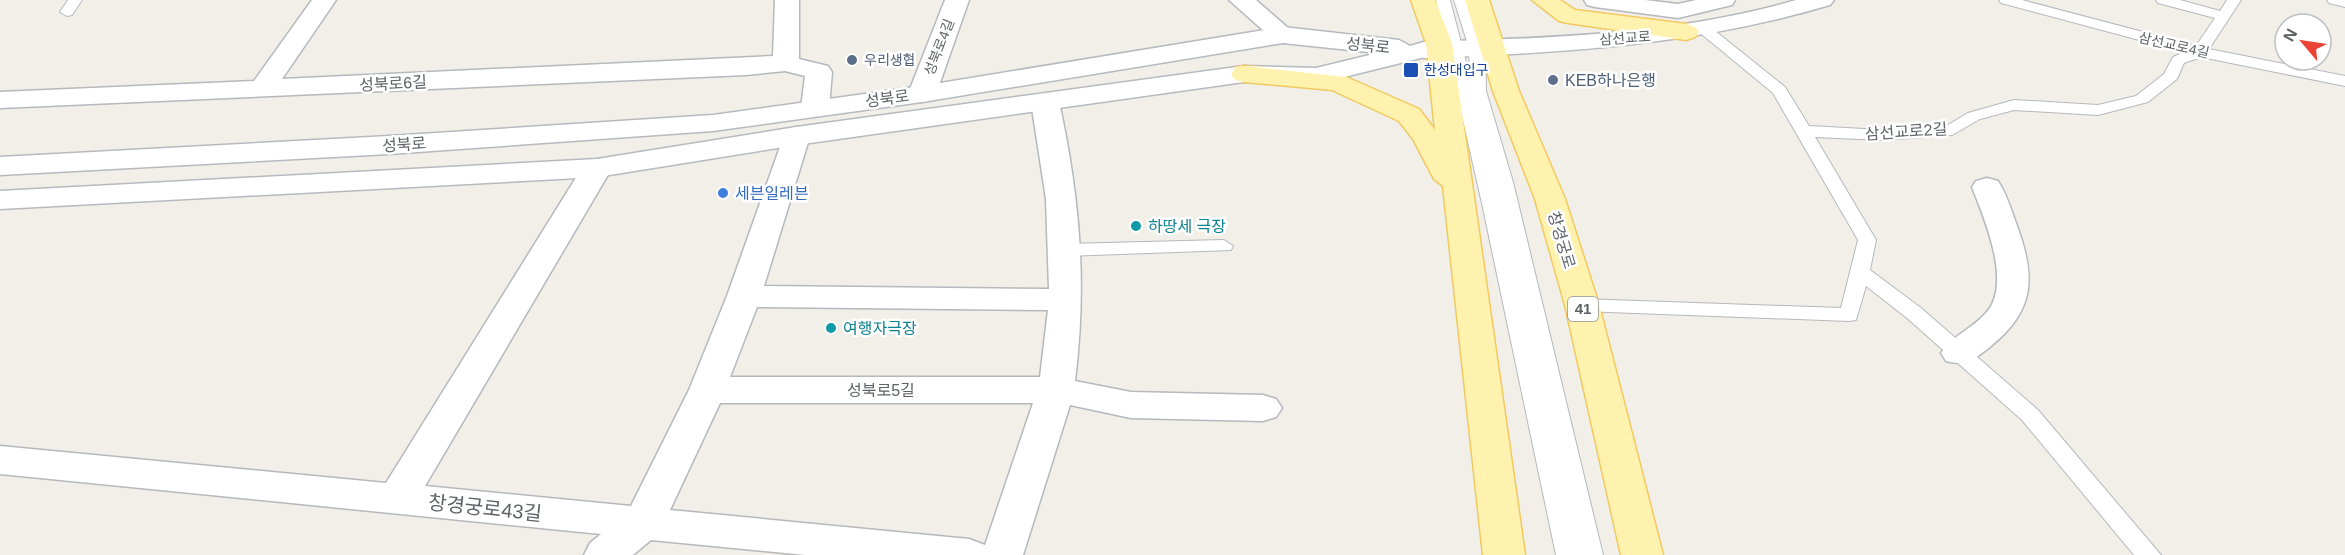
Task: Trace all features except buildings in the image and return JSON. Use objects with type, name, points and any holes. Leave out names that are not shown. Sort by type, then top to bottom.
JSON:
[{"type":"main road","name":"41","points":[[1423,0],[1461,56]]},
{"type":"main road","name":"41","points":[[1477,0],[1461,56],[1459,198],[1504,555]]},
{"type":"main road","points":[[1544,0],[1568,16],[1695,30]]},
{"type":"main road","name":"창경궁로","points":[[1461,56],[1506,91],[1550,199],[1582,305],[1642,555]]},
{"type":"main road","points":[[1244,74],[1337,83],[1408,115],[1426,137],[1459,198]]},
{"type":"street","points":[[262,89],[324,0]]},
{"type":"street","points":[[786,63],[787,0]]},
{"type":"street","name":"성북로4길","points":[[922,94],[957,0]]},
{"type":"street","points":[[1241,0],[1283,34]]},
{"type":"street","points":[[1596,0],[1678,11],[1724,0]]},
{"type":"street","name":"삼선교로","points":[[1461,56],[1695,30],[1776,15],[1822,0]]},
{"type":"street","name":"성북로","points":[[0,200],[597,168],[922,94],[1283,34],[1461,56]]},
{"type":"street","name":"성북로","points":[[0,166],[389,145],[713,123],[795,124],[1045,102],[1244,74],[1316,76],[1461,56]]},
{"type":"street","name":"성북로6길","points":[[0,100],[786,63],[819,72],[795,124]]},
{"type":"street","points":[[1002,555],[1056,390],[1066,300],[1066,250],[1056,151],[1045,102]]},
{"type":"street","points":[[605,555],[643,523],[706,390],[744,296],[795,124]]},
{"type":"street","points":[[397,499],[597,168]]},
{"type":"street","points":[[1959,353],[2004,314],[2014,290],[2015,274],[2010,251],[1987,187]]},
{"type":"street","points":[[744,296],[1066,300]]},
{"type":"street","name":"성북로5길","points":[[706,390],[1056,390],[1131,405],[1263,408]]},
{"type":"street","name":"창경궁로43길","points":[[0,460],[969,555]]},
{"type":"lane","points":[[1443,0],[1461,56],[1478,91],[1504,182],[1591,555]]},
{"type":"lane","points":[[1461,0],[1461,56],[1464,92],[1486,173],[1568,555]]},
{"type":"lane","name":"삼선교로4길","points":[[2006,0],[2200,52],[2345,81]]},
{"type":"lane","points":[[2163,0],[2224,16]]},
{"type":"lane","points":[[2200,52],[2234,0]]},
{"type":"lane","points":[[2334,0],[2345,3]]},
{"type":"lane","points":[[1582,305],[1849,315],[1867,240],[1779,90],[1695,30]]},
{"type":"lane","name":"삼선교로2길","points":[[1803,131],[1883,135],[1952,130],[1974,116],[2014,105],[2098,110],[2142,99],[2171,76],[2178,60],[2200,52]]},
{"type":"lane","points":[[1066,250],[1224,246]]},
{"type":"lane","points":[[1859,271],[2030,415],[2149,555]]},
{"type":"place","name":"우리생협","points":[[852,60]]},
{"type":"place","name":"한성대입구","points":[[1411,70]]},
{"type":"place","name":"KEB하나은행","points":[[1553,80]]},
{"type":"place","name":"세븐일레븐","points":[[723,193]]},
{"type":"place","name":"하땅세 극장","points":[[1136,226]]},
{"type":"place","name":"여행자극장","points":[[831,328]]}]
